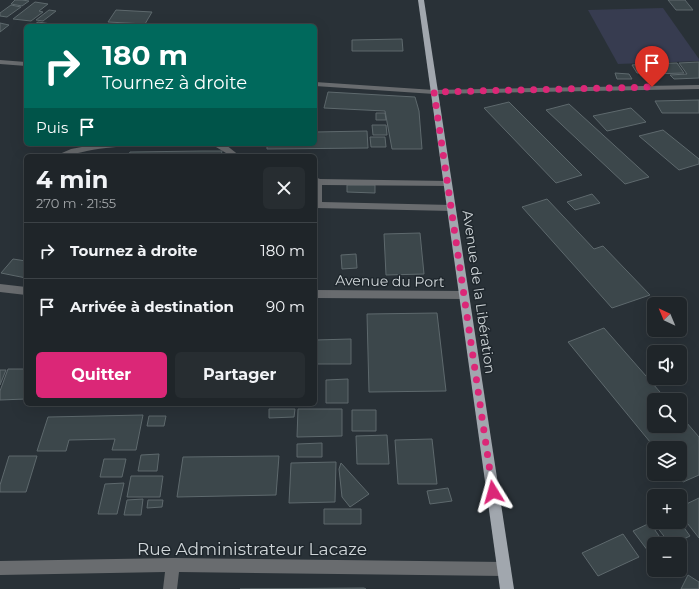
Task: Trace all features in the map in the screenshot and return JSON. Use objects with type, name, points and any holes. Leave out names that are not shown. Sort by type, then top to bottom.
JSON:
[{"type":"main road","name":"Avenue de la Libération","points":[[421,0],[507,589]]},
{"type":"street","points":[[0,62],[24,64]]},
{"type":"street","points":[[317,84],[434,92],[699,87]]},
{"type":"street","points":[[67,146],[74,150]]},
{"type":"street","points":[[64,154],[74,150],[95,146]]},
{"type":"street","points":[[220,146],[233,154]]},
{"type":"street","points":[[317,181],[448,184]]},
{"type":"street","points":[[317,205],[452,208]]},
{"type":"street","points":[[0,288],[24,291]]},
{"type":"street","name":"Avenue du Port","points":[[317,294],[464,296]]},
{"type":"street","points":[[170,589],[173,565]]},
{"type":"street","name":"Rue Administrateur Lacaze","points":[[0,568],[173,565],[504,569]]},
{"type":"shaded area","points":[[663,8],[699,61],[618,64],[588,10]]},
{"type":"building","points":[[15,0],[29,1],[22,6],[11,4]]},
{"type":"building","points":[[668,0],[685,0],[693,10],[676,10]]},
{"type":"building","points":[[35,2],[48,4],[39,11],[43,12],[31,21],[13,19]]},
{"type":"building","points":[[11,5],[21,7],[7,17],[0,16],[0,13]]},
{"type":"building","points":[[49,10],[56,11],[43,21],[36,20]]},
{"type":"building","points":[[116,10],[152,12],[145,24],[108,22]]},
{"type":"building","points":[[38,22],[51,24],[35,24]]},
{"type":"building","points":[[0,23],[9,25],[0,32]]},
{"type":"building","points":[[402,39],[403,51],[352,51],[352,40]]},
{"type":"building","points":[[699,62],[699,78],[674,79],[670,75],[687,74],[679,63]]},
{"type":"building","points":[[677,63],[684,73],[651,74],[645,64]]},
{"type":"building","points":[[643,64],[648,73],[637,73],[632,65]]},
{"type":"building","points":[[615,73],[629,74],[632,79],[617,79]]},
{"type":"building","points":[[328,92],[415,97],[419,111],[422,149],[392,149],[385,111],[324,108]]},
{"type":"building","points":[[699,100],[699,113],[662,113],[655,101]]},
{"type":"building","points":[[509,102],[582,175],[556,183],[484,108]]},
{"type":"building","points":[[569,104],[649,177],[625,184],[546,110]]},
{"type":"building","points":[[631,108],[646,122],[607,131],[593,116]]},
{"type":"building","points":[[376,113],[385,113],[386,120],[376,120]]},
{"type":"building","points":[[372,125],[386,125],[387,135],[373,135]]},
{"type":"building","points":[[663,130],[699,159],[699,164],[679,170],[639,136]]},
{"type":"building","points":[[367,131],[368,148],[267,149],[267,146],[317,146],[317,132]]},
{"type":"building","points":[[370,137],[385,137],[386,147],[371,147]]},
{"type":"building","points":[[222,151],[221,154],[129,154],[130,152]]},
{"type":"building","points":[[347,185],[375,185],[375,193],[347,192]]},
{"type":"building","points":[[592,194],[600,203],[575,210],[567,202]]},
{"type":"building","points":[[547,199],[594,249],[603,246],[650,295],[612,308],[522,207]]},
{"type":"building","points":[[420,233],[424,274],[386,275],[384,234]]},
{"type":"building","points":[[356,254],[357,268],[342,269],[341,255]]},
{"type":"building","points":[[13,259],[24,261],[24,278],[1,273]]},
{"type":"building","points":[[437,313],[446,391],[369,392],[367,314]]},
{"type":"building","points":[[604,328],[647,377],[647,385],[654,385],[661,393],[647,393],[647,433],[687,433],[687,423],[699,437],[699,475],[687,480],[687,441],[649,441],[568,342]]},
{"type":"building","points":[[351,339],[351,364],[317,364],[317,340]]},
{"type":"building","points":[[8,369],[24,369],[24,399],[0,400],[0,391]]},
{"type":"building","points":[[0,370],[6,370],[0,385]]},
{"type":"building","points":[[348,379],[348,403],[326,403],[326,380]]},
{"type":"building","points":[[269,409],[295,409],[294,417],[269,418]]},
{"type":"building","points":[[298,409],[342,409],[342,436],[297,437]]},
{"type":"building","points":[[352,410],[376,410],[376,431],[352,431]]},
{"type":"building","points":[[143,415],[136,450],[112,450],[115,439],[69,440],[66,451],[37,451],[48,417]]},
{"type":"building","points":[[149,416],[166,416],[164,426],[147,426]]},
{"type":"building","points":[[387,435],[389,464],[357,464],[356,436]]},
{"type":"building","points":[[432,439],[437,484],[398,484],[395,440]]},
{"type":"building","points":[[322,443],[322,457],[297,457],[297,444]]},
{"type":"building","points":[[159,454],[157,471],[138,471],[141,455]]},
{"type":"building","points":[[9,456],[37,456],[26,492],[0,492],[0,485]]},
{"type":"building","points":[[279,456],[276,495],[177,497],[183,457]]},
{"type":"building","points":[[104,459],[126,459],[122,477],[100,477]]},
{"type":"building","points":[[336,462],[335,502],[289,503],[291,463]]},
{"type":"building","points":[[341,463],[369,494],[350,507],[342,497],[339,469]]},
{"type":"building","points":[[131,476],[163,476],[160,497],[127,497]]},
{"type":"building","points":[[124,483],[117,514],[98,514],[105,484]]},
{"type":"building","points":[[448,488],[452,501],[430,504],[427,491]]},
{"type":"building","points":[[699,498],[699,538],[687,523],[687,504]]},
{"type":"building","points":[[143,499],[141,515],[124,515],[127,500]]},
{"type":"building","points":[[148,500],[163,500],[162,507],[147,508]]},
{"type":"building","points":[[324,509],[361,509],[361,524],[324,524]]},
{"type":"building","points":[[647,524],[647,529],[654,529],[660,537],[647,537],[647,550],[633,531]]},
{"type":"building","points":[[658,529],[685,529],[690,536],[687,537],[665,537]]},
{"type":"building","points":[[623,534],[639,557],[598,576],[582,553]]},
{"type":"building","points":[[688,575],[699,582],[699,589],[681,589]]},
{"type":"building","points":[[364,588],[366,589],[240,589]]},
{"type":"route","points":[[493,492],[434,92],[652,87]]}]
